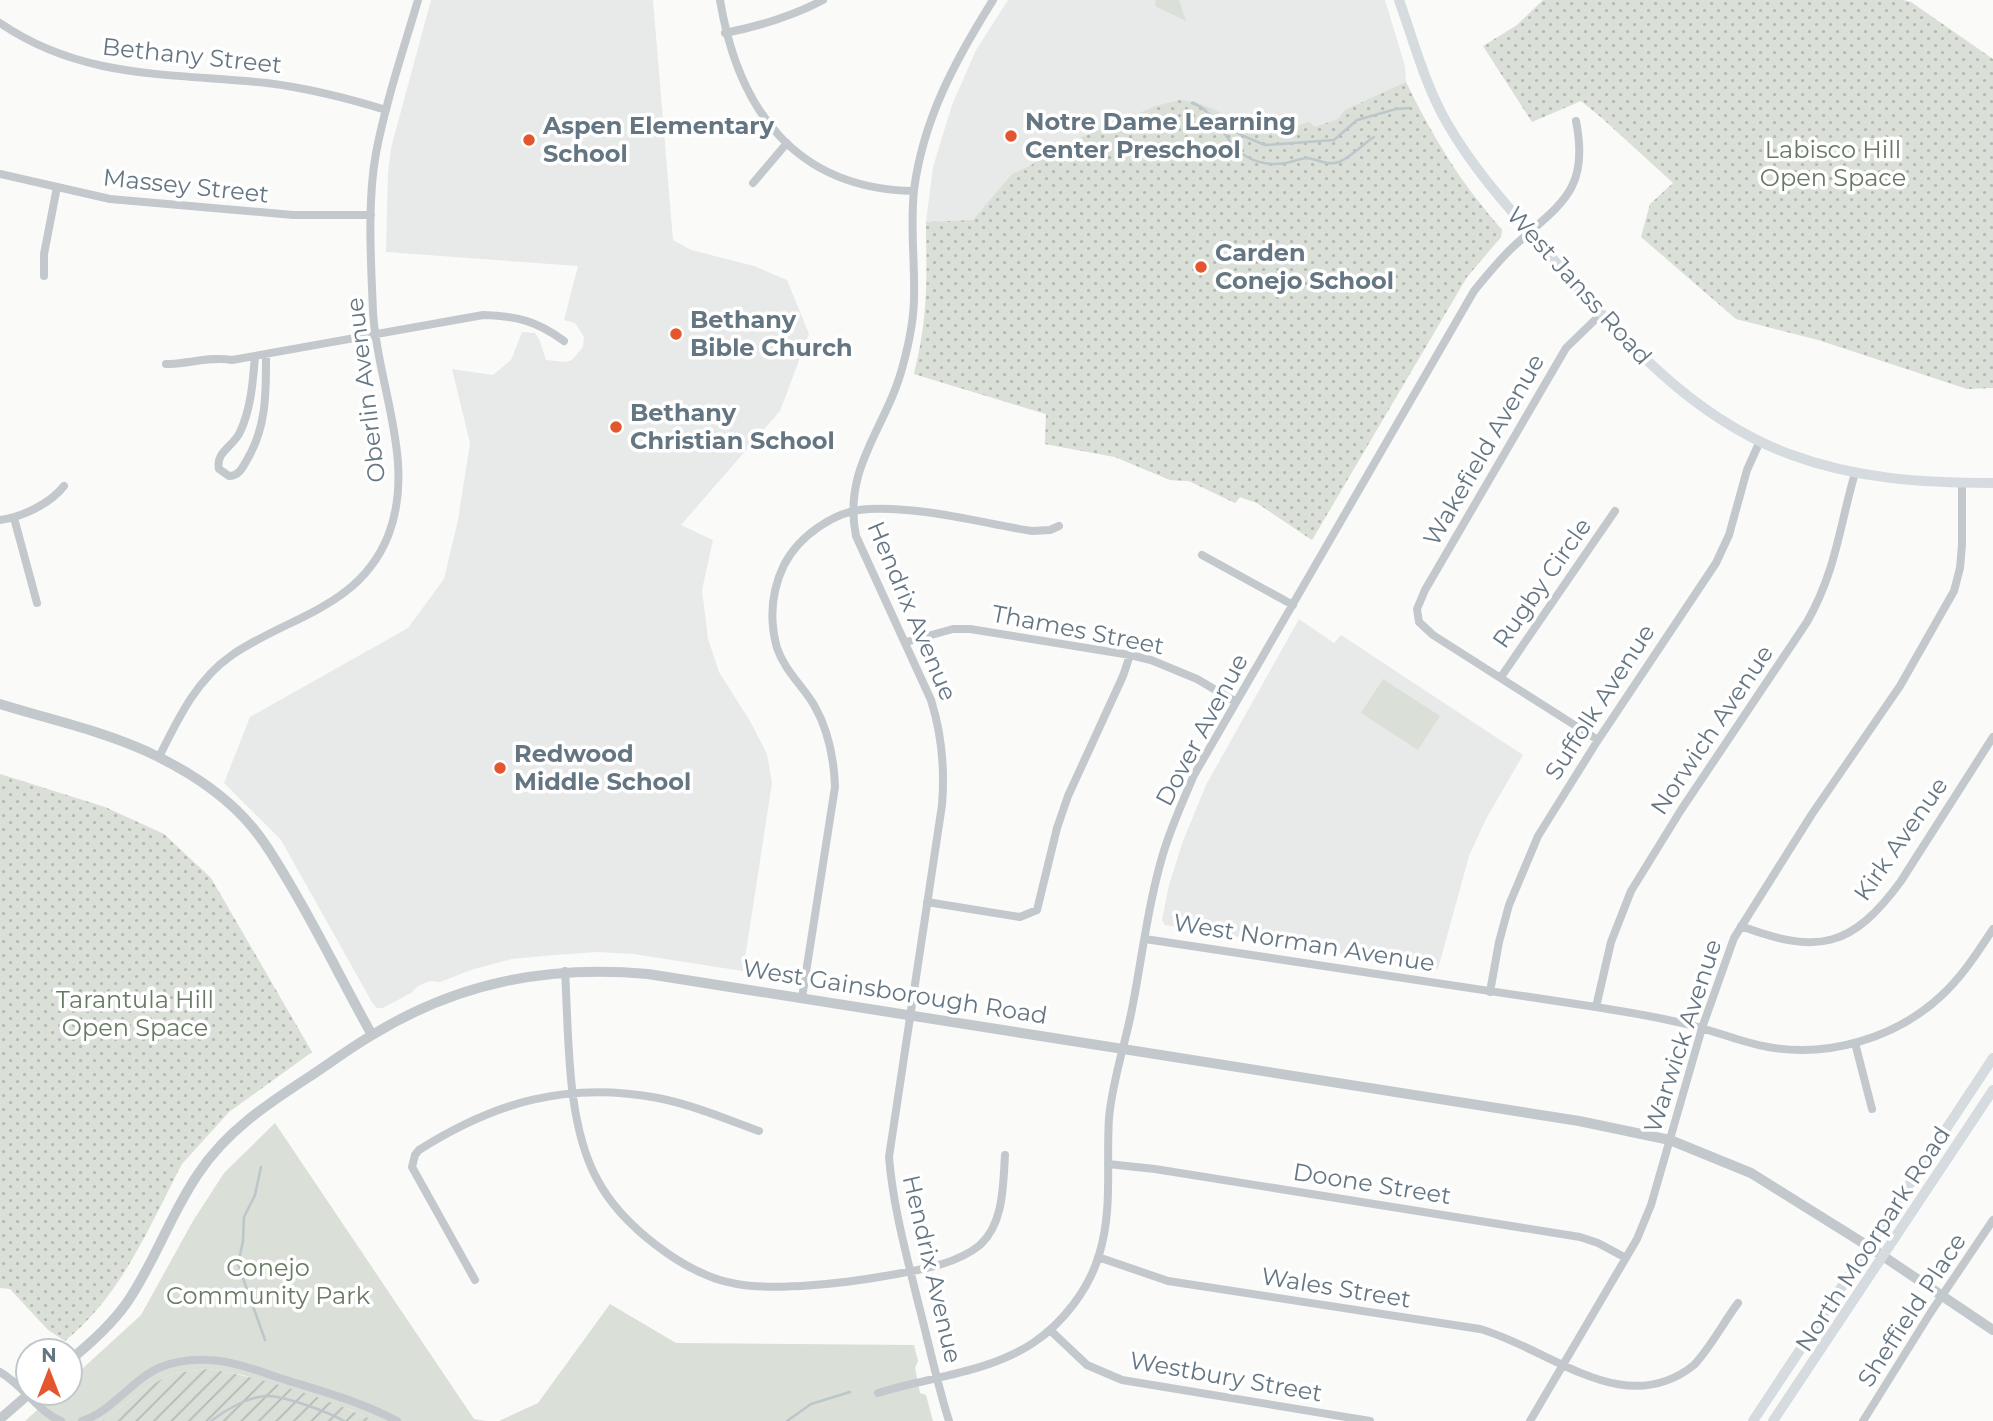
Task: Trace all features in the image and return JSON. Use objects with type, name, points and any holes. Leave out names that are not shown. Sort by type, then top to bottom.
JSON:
[{"type":"main road","name":"West Janss Road","points":[[1399,0],[1422,69],[1446,120],[1489,186],[1601,314],[1668,382],[1726,423],[1810,462],[1855,473],[1908,481],[1993,482]]},
{"type":"main road","name":"North Moorpark Road","points":[[1753,1421],[1993,1058]]},
{"type":"main road","name":"North Moorpark Road","points":[[1773,1421],[1993,1090]]},
{"type":"street","name":"Oberlin Avenue","points":[[159,757],[185,706],[213,671],[232,655],[324,607],[348,591],[364,575],[387,538],[398,499],[399,474],[376,336],[371,215],[375,155],[418,0]]},
{"type":"street","points":[[720,0],[725,33],[736,68],[749,96],[766,121],[787,143],[821,167],[861,185],[914,191]]},
{"type":"street","points":[[725,33],[785,18],[823,0]]},
{"type":"street","name":"Hendrix Avenue","points":[[949,1421],[911,1271],[891,1184],[888,1157],[944,783],[942,748],[939,724],[931,700],[856,536],[851,513],[861,463],[895,390],[909,340],[914,299],[914,191],[924,141],[934,108],[960,52],[993,0]]},
{"type":"street","name":"Bethany Street","points":[[0,23],[42,48],[93,66],[287,86],[386,110]]},
{"type":"street","name":"Dover Avenue","points":[[878,1393],[990,1363],[1032,1344],[1050,1330],[1071,1307],[1098,1257],[1108,1214],[1109,1119],[1122,1050],[1154,892],[1173,825],[1194,775],[1474,291],[1496,264],[1561,205],[1576,179],[1580,162],[1576,121]]},
{"type":"street","points":[[753,183],[787,143]]},
{"type":"street","name":"Massey Street","points":[[0,174],[110,199],[280,214],[371,215]]},
{"type":"street","points":[[44,276],[44,254],[57,187]]},
{"type":"street","name":"Wakefield Avenue","points":[[1501,677],[1423,628],[1417,615],[1419,601],[1566,348],[1601,314]]},
{"type":"street","points":[[166,364],[221,358],[232,360],[483,315],[527,320],[564,341]]},
{"type":"street","points":[[255,356],[247,411],[240,432],[217,463],[219,469],[229,477],[234,477],[243,467],[261,430],[265,413],[266,354]]},
{"type":"street","name":"Suffolk Avenue","points":[[1490,992],[1499,942],[1510,905],[1538,836],[1725,546],[1747,470],[1760,441]]},
{"type":"street","name":"Norwich Avenue","points":[[1597,1007],[1611,942],[1631,891],[1681,810],[1821,598],[1835,560],[1855,473]]},
{"type":"street","name":"Warwick Avenue","points":[[1530,1421],[1637,1239],[1651,1205],[1702,1028],[1725,960],[1741,926],[1812,814],[1900,686],[1954,591],[1962,545],[1962,482]]},
{"type":"street","points":[[0,520],[14,518],[47,502],[64,486]]},
{"type":"street","points":[[802,998],[832,813],[834,760],[830,742],[815,706],[783,663],[772,624],[772,604],[777,581],[795,548],[806,536],[824,524],[867,509],[909,511],[1032,531],[1050,530],[1059,526]]},
{"type":"street","name":"Rugby Circle","points":[[1501,677],[1615,512]]},
{"type":"street","points":[[14,518],[37,603]]},
{"type":"street","points":[[1202,555],[1293,605]]},
{"type":"street","name":"Thames Street","points":[[906,642],[953,629],[970,629],[1130,654],[1171,667],[1236,702]]},
{"type":"street","points":[[927,902],[1020,917],[1037,910],[1057,828],[1068,796],[1130,654]]},
{"type":"street","points":[[1501,677],[1598,740]]},
{"type":"street","points":[[0,704],[119,740],[159,757],[206,786],[232,806],[253,827],[272,855],[305,910],[372,1035],[259,1110],[225,1140],[198,1174],[127,1303],[84,1349]]},
{"type":"street","name":"Kirk Avenue","points":[[1741,926],[1784,941],[1805,943],[1828,941],[1859,927],[1886,902],[1901,881],[1993,737]]},
{"type":"street","name":"West Norman Avenue","points":[[1145,939],[1597,1007],[1702,1028],[1741,1041],[1786,1049],[1835,1048],[1855,1043],[1897,1026],[1923,1011],[1941,996],[1972,961],[1993,929]]},
{"type":"street","points":[[565,971],[573,1092],[585,1154],[598,1182],[639,1233],[701,1272],[727,1282],[754,1287],[865,1279],[944,1264],[981,1244],[994,1227],[1000,1209],[1004,1155]]},
{"type":"street","name":"West Gainsborough Road","points":[[372,1035],[428,1006],[507,980],[565,971],[648,974],[1579,1121],[1670,1140],[1751,1172],[1993,1330]]},
{"type":"street","points":[[1855,1043],[1872,1109]]},
{"type":"street","points":[[475,1280],[412,1167],[415,1155],[462,1125],[532,1098],[573,1092],[622,1093],[658,1098],[696,1108],[760,1131]]},
{"type":"street","name":"Doone Street","points":[[1108,1164],[1155,1168],[1580,1237],[1626,1258]]},
{"type":"street","name":"Sheffield Place","points":[[1863,1421],[1993,1220]]},
{"type":"street","name":"Wales Street","points":[[1098,1257],[1143,1274],[1180,1283],[1480,1329],[1514,1341],[1607,1392],[1630,1394],[1645,1392],[1678,1379],[1695,1364],[1738,1303]]},
{"type":"street","name":"Westbury Street","points":[[1050,1330],[1087,1366],[1122,1380],[1370,1421]]},
{"type":"street","points":[[82,1421],[99,1412],[159,1368],[174,1363],[207,1360],[240,1365],[359,1403],[397,1421]]},
{"type":"street","points":[[0,1419],[14,1407]]},
{"type":"street","points":[[42,1407],[53,1418],[61,1421]]},
{"type":"shaded area","points":[[431,0],[653,0],[673,240],[691,250],[754,266],[787,280],[809,334],[780,411],[681,525],[713,540],[702,590],[708,639],[719,672],[767,754],[772,783],[743,971],[633,954],[598,952],[512,959],[440,982],[430,981],[383,1008],[377,1008],[281,840],[224,783],[250,717],[408,628],[444,579],[458,520],[470,443],[452,369],[493,375],[511,360],[522,332],[535,333],[546,360],[572,360],[583,347],[584,337],[575,323],[564,320],[578,266],[386,252],[391,148]]},
{"type":"shaded area","name":"Carden Conejo School","points":[[1008,0],[1385,0],[1405,66],[1406,83],[1423,119],[1462,181],[1502,230],[1501,237],[1467,277],[1312,540],[1257,503],[1240,497],[1235,503],[1189,481],[1170,480],[1115,457],[1045,444],[1046,414],[914,374],[923,336],[927,297],[926,222],[933,167],[952,105],[976,50]]},
{"type":"shaded area","points":[[1299,619],[1334,643],[1341,635],[1523,755],[1486,819],[1469,856],[1438,969],[1165,925],[1162,920],[1169,885],[1183,841],[1206,785]]},
{"type":"green space","points":[[1156,0],[1179,0],[1186,21],[1155,6]]},
{"type":"green space","name":"Labisco Hill Open Space","points":[[1543,0],[1903,0],[1911,2],[1993,59],[1993,388],[1967,389],[1818,340],[1736,319],[1641,237],[1650,204],[1673,183],[1581,101],[1532,122],[1483,46],[1517,25]]},
{"type":"green space","name":"Carden Conejo School","points":[[1406,82],[1449,159],[1502,230],[1501,237],[1467,277],[1312,540],[1257,503],[1240,497],[1235,503],[1189,481],[1170,480],[1115,457],[1045,444],[1046,414],[914,374],[924,316],[926,222],[973,220],[1012,174],[1030,166],[1051,150],[1156,106],[1179,100],[1196,102],[1242,122],[1261,127],[1288,128],[1309,122],[1315,127],[1338,119],[1345,110]]},
{"type":"green space","points":[[1383,679],[1440,716],[1418,750],[1361,713]]},
{"type":"green space","name":"Tarantula Hill Open Space","points":[[0,774],[105,807],[164,834],[211,878],[312,1052],[229,1112],[182,1164],[118,1282],[85,1323],[69,1337],[59,1337],[48,1330],[10,1289],[0,1288]]},
{"type":"green space","name":"Conejo Community Park","points":[[275,1123],[474,1419],[486,1421],[375,1421],[351,1410],[243,1375],[208,1369],[174,1373],[147,1387],[102,1421],[25,1421],[40,1407],[84,1407],[84,1367],[141,1315],[193,1221],[224,1173]]},
{"type":"green space","points":[[610,1304],[676,1343],[914,1345],[920,1393],[926,1395],[933,1421],[499,1421],[538,1403]]},
{"type":"green space","points":[[208,1369],[293,1389],[375,1421],[102,1421],[147,1387],[174,1373]]},
{"type":"waterway","points":[[1192,103],[1211,116],[1241,153],[1266,163],[1286,163],[1307,158],[1335,163],[1348,157],[1374,137]]},
{"type":"waterway","points":[[1210,115],[1241,135],[1265,145],[1334,140],[1357,120],[1409,108]]},
{"type":"waterway","points":[[261,1167],[255,1195],[244,1217],[238,1264],[265,1340]]},
{"type":"waterway","points":[[787,1421],[811,1404],[850,1392]]},
{"type":"waterway","points":[[211,1421],[237,1405],[266,1396],[305,1405],[344,1421]]},
{"type":"place","name":"Notre Dame Learning Center Preschool","points":[[1011,136]]},
{"type":"place","name":"Aspen Elementary School","points":[[529,140]]},
{"type":"place","name":"Carden Conejo School","points":[[1201,267]]},
{"type":"place","name":"Bethany Bible Church","points":[[676,334]]},
{"type":"place","name":"Bethany Christian School","points":[[616,427]]},
{"type":"place","name":"Redwood Middle School","points":[[500,768]]}]
